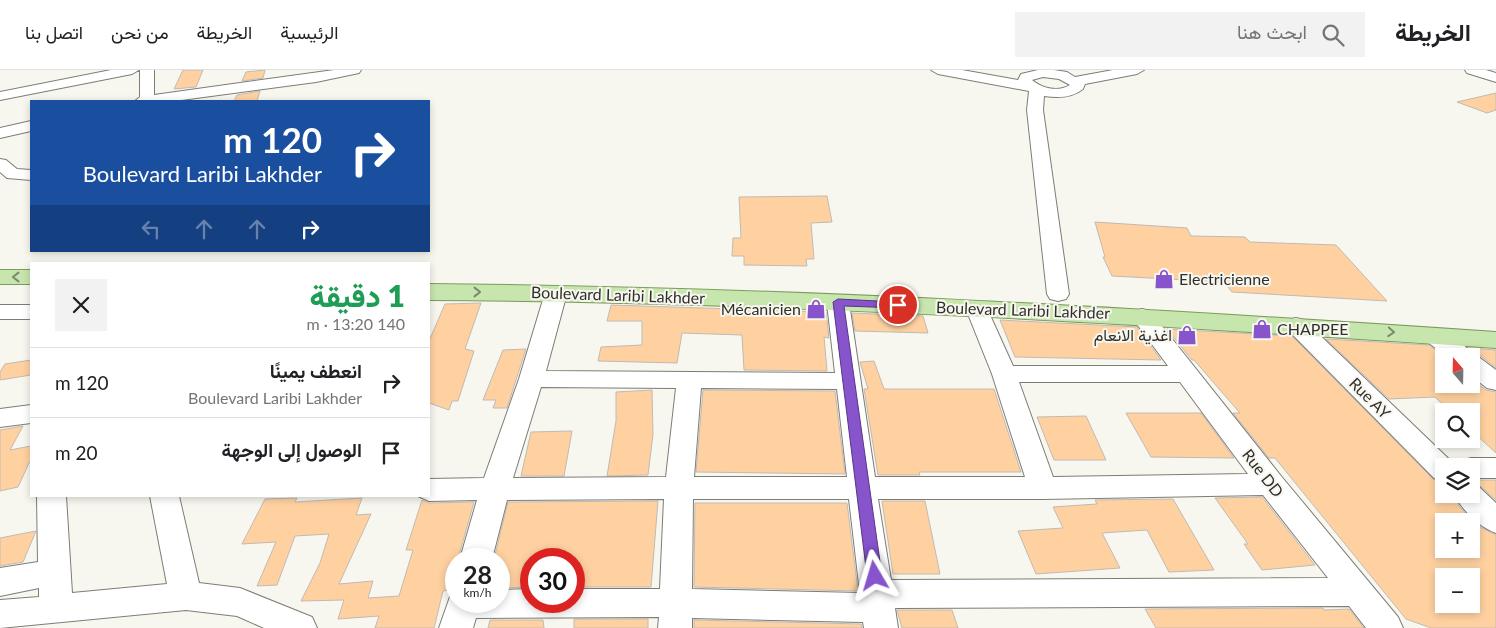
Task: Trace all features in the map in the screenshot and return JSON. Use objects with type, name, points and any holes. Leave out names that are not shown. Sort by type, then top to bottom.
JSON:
[{"type":"main road","name":"Boulevard Laribi Lakhder","points":[[430,291],[584,275],[1058,294],[1137,307],[1296,325],[1496,340]]},
{"type":"main road","points":[[0,277],[30,277]]},
{"type":"main road","name":"Boulevard Laribi Lakhder","points":[[430,291],[556,292],[977,308],[1137,307],[1496,322]]},
{"type":"main road","points":[[0,294],[30,294]]},
{"type":"street","points":[[0,96],[132,70]]},
{"type":"street","points":[[145,100],[147,70]]},
{"type":"street","points":[[151,100],[284,76],[354,70]]},
{"type":"street","points":[[938,70],[1030,85]]},
{"type":"street","points":[[973,70],[1052,92],[1067,92],[1076,89],[1078,84],[1064,75]]},
{"type":"street","points":[[1064,75],[1092,70]]},
{"type":"street","points":[[1058,294],[1035,110],[1030,85],[1036,73],[1064,75],[1137,70]]},
{"type":"street","points":[[0,133],[30,126]]},
{"type":"street","points":[[0,164],[13,174],[30,175]]},
{"type":"street","points":[[479,548],[495,489],[531,379],[556,292]]},
{"type":"street","points":[[838,302],[879,610]]},
{"type":"street","name":"Rue DD","points":[[1137,307],[1271,484],[1356,592],[1387,627]]},
{"type":"street","points":[[977,308],[1004,374],[1042,488]]},
{"type":"street","points":[[0,312],[30,312]]},
{"type":"street","name":"Rue AY","points":[[1296,325],[1435,461]]},
{"type":"street","points":[[1433,336],[1450,348]]},
{"type":"street","points":[[1480,370],[1496,382]]},
{"type":"street","points":[[1004,374],[1186,374]]},
{"type":"street","points":[[531,379],[848,380]]},
{"type":"street","points":[[676,615],[679,488],[689,380]]},
{"type":"street","points":[[0,418],[30,414]]},
{"type":"street","points":[[1480,468],[1496,468]]},
{"type":"street","points":[[430,490],[1042,488],[1271,484]]},
{"type":"street","points":[[51,497],[56,608]]},
{"type":"street","points":[[164,497],[186,596]]},
{"type":"street","points":[[1478,503],[1496,520]]},
{"type":"street","points":[[0,582],[54,572]]},
{"type":"street","points":[[510,612],[676,615],[879,610],[1356,592]]},
{"type":"street","points":[[3,619],[56,608],[186,596],[240,602],[300,628]]},
{"type":"building","points":[[183,70],[203,70],[196,87],[174,89]]},
{"type":"building","points":[[265,70],[263,78],[242,81],[246,72]]},
{"type":"building","points":[[260,91],[257,100],[234,100],[237,95]]},
{"type":"building","points":[[1496,93],[1496,110],[1487,113],[1457,102]]},
{"type":"building","points":[[827,196],[832,222],[811,223],[814,259],[806,259],[807,266],[744,265],[744,256],[732,256],[733,238],[741,238],[739,197]]},
{"type":"building","points":[[1095,222],[1187,228],[1191,236],[1245,237],[1250,242],[1336,245],[1387,301],[1232,292],[1224,282],[1112,276],[1103,257],[1105,257]]},
{"type":"building","points":[[481,303],[465,349],[474,351],[458,401],[452,401],[449,410],[430,403],[430,339],[445,304]]},
{"type":"building","points":[[611,305],[826,312],[829,338],[824,337],[827,371],[744,370],[742,335],[682,333],[677,363],[598,361],[601,347],[642,345],[642,321],[607,321]]},
{"type":"building","points":[[852,313],[923,316],[928,333],[855,331]]},
{"type":"building","points":[[1000,320],[1137,327],[1161,360],[1015,357]]},
{"type":"building","points":[[1167,329],[1292,336],[1435,480],[1435,503],[1458,503],[1465,513],[1435,513],[1435,558],[1480,558],[1480,526],[1496,535],[1496,628],[1431,628],[1406,619],[1275,458],[1269,458],[1233,413],[1240,413],[1192,360]]},
{"type":"building","points":[[1326,339],[1429,345],[1435,350],[1435,393],[1480,393],[1480,386],[1486,390],[1496,392],[1496,453],[1480,438],[1480,403],[1441,403],[1435,397],[1389,399]]},
{"type":"building","points":[[526,349],[507,408],[493,408],[496,400],[483,400],[503,350]]},
{"type":"building","points":[[1480,349],[1496,350],[1496,368],[1481,356]]},
{"type":"building","points":[[30,360],[30,375],[0,380],[0,372],[5,364]]},
{"type":"building","points":[[874,361],[884,389],[994,389],[1021,472],[919,472],[920,475],[878,475],[864,389],[868,389],[860,362]]},
{"type":"building","points":[[652,390],[653,434],[648,475],[607,476],[616,421],[616,392]]},
{"type":"building","points":[[703,390],[835,391],[845,474],[696,472]]},
{"type":"building","points":[[1126,413],[1201,413],[1234,458],[1151,457]]},
{"type":"building","points":[[1086,416],[1106,460],[1054,460],[1037,417]]},
{"type":"building","points":[[23,426],[10,450],[30,446],[30,462],[18,487],[0,491],[0,430]]},
{"type":"building","points":[[572,431],[564,476],[521,476],[531,432]]},
{"type":"building","points":[[1480,480],[1496,480],[1496,500],[1480,486]]},
{"type":"building","points":[[1262,497],[1315,565],[1262,570],[1244,544],[1248,544],[1215,498]]},
{"type":"building","points":[[297,498],[295,502],[362,498],[356,515],[371,514],[339,584],[373,581],[368,598],[399,596],[413,550],[406,550],[422,500],[429,503],[474,502],[461,548],[445,548],[445,591],[443,591],[434,628],[375,628],[379,616],[338,619],[344,600],[301,601],[320,563],[329,534],[295,536],[277,585],[257,586],[276,542],[242,544],[265,499]]},
{"type":"building","points":[[1173,499],[1214,570],[1169,572],[1147,530],[1102,533],[1120,568],[1036,574],[1018,531],[1063,528],[1053,507],[1097,504],[1095,500]]},
{"type":"building","points":[[658,501],[651,587],[585,587],[585,548],[520,548],[520,587],[510,588],[510,548],[497,548],[508,502]]},
{"type":"building","points":[[882,501],[925,501],[940,574],[893,574]]},
{"type":"building","points":[[695,503],[847,503],[858,591],[694,587]]},
{"type":"building","points":[[36,531],[23,562],[0,566],[0,538]]},
{"type":"building","points":[[1323,608],[1324,610],[1349,609],[1364,628],[1156,628],[1145,609]]},
{"type":"building","points":[[897,610],[952,610],[958,628],[902,628]]},
{"type":"building","points":[[574,619],[648,619],[648,628],[574,628]]},
{"type":"building","points":[[490,620],[543,620],[544,628],[488,628]]},
{"type":"building","points":[[694,620],[861,624],[862,628],[694,628]]},
{"type":"place","name":"Electricienne","points":[[1164,279]]},
{"type":"place","name":"Mécanicien","points":[[816,309]]},
{"type":"place","name":"CHAPPEE","points":[[1262,329]]},
{"type":"place","name":"اغذية الانعام","points":[[1187,335]]},
{"type":"route","points":[[875,576],[838,302],[898,305]]}]
